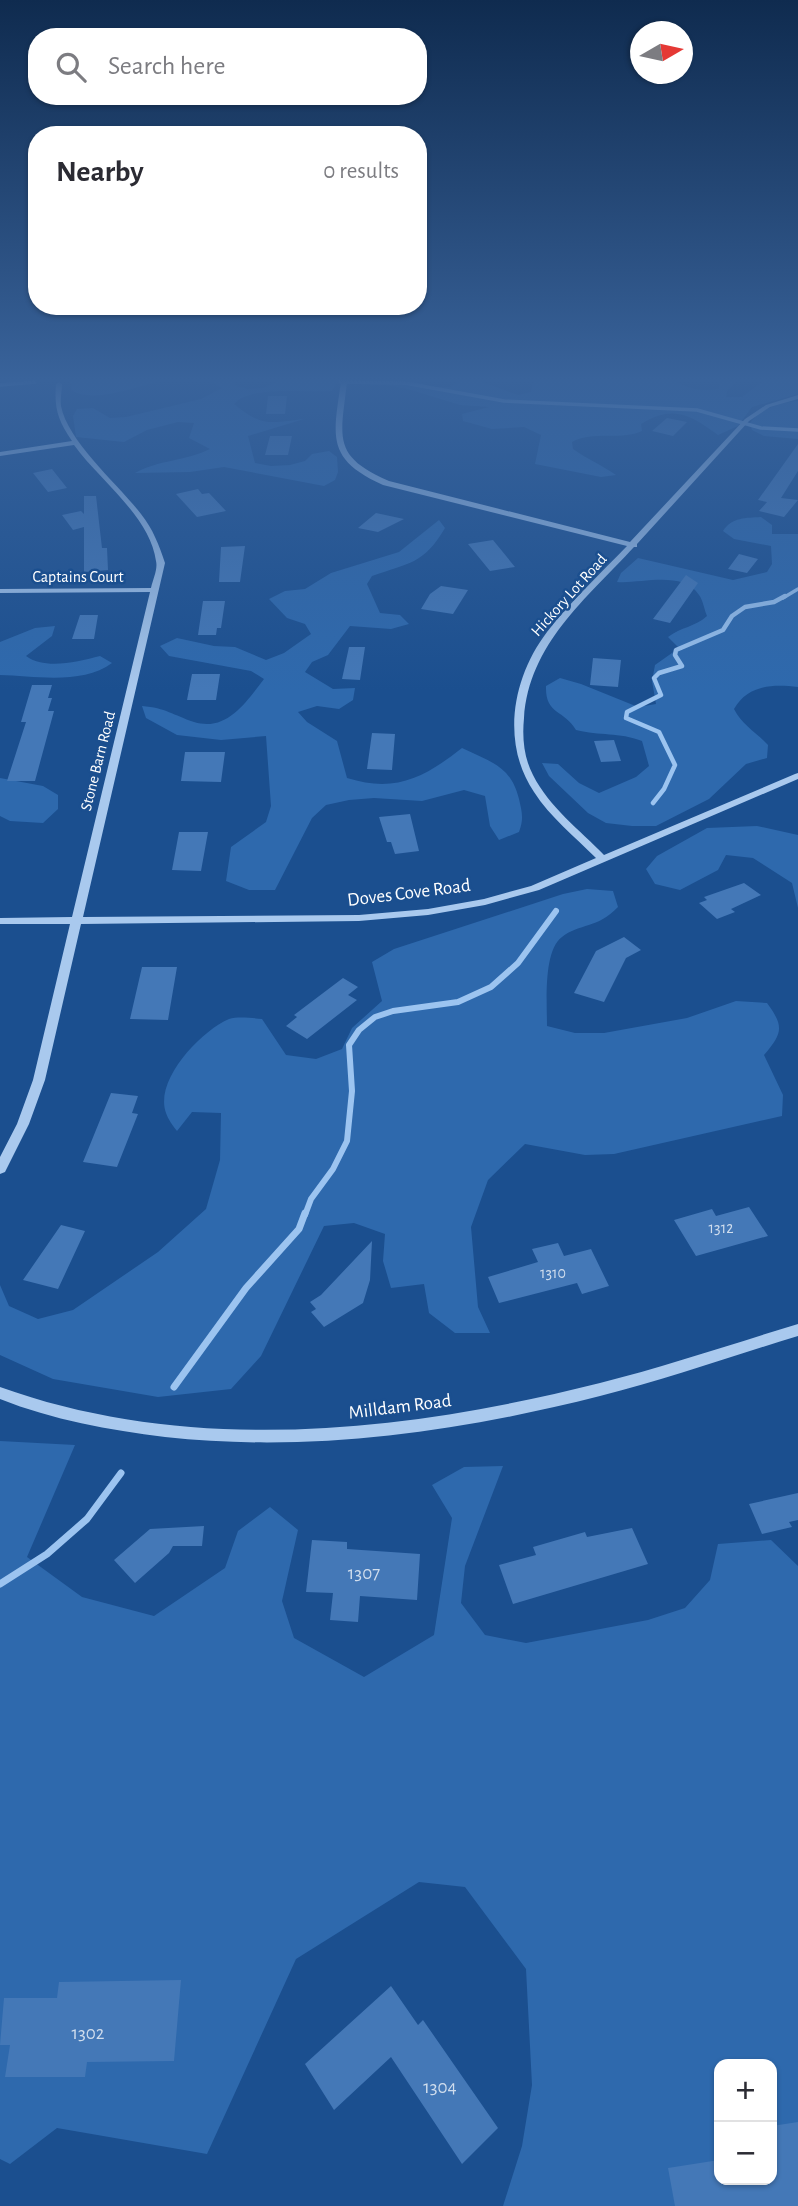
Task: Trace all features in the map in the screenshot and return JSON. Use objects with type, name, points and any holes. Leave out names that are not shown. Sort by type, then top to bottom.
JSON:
[{"type":"street","name":"Stone Barn Road","points":[[0,1169],[23,1124],[39,1080],[161,563],[153,534],[112,485]]},
{"type":"street","points":[[394,485],[634,545]]},
{"type":"street","name":"Hickory Lot Road","points":[[603,859],[540,796],[526,773],[518,750],[517,725],[529,671],[544,642],[688,485]]},
{"type":"street","name":"Captains Court","points":[[0,591],[155,590]]},
{"type":"street","name":"Doves Cove Road","points":[[0,921],[301,920],[428,912],[485,902],[535,888],[798,776]]},
{"type":"street","name":"Milldam Road","points":[[0,1393],[20,1401],[97,1420],[175,1432],[248,1437],[325,1434],[408,1427],[499,1413],[577,1395],[798,1330]]},
{"type":"shaded area","points":[[761,517],[772,525],[772,534],[798,534],[798,687],[762,688],[746,695],[734,709],[745,724],[768,745],[767,758],[746,764],[709,799],[656,826],[606,823],[588,813],[549,776],[542,763],[558,764],[579,783],[599,793],[636,777],[649,766],[642,741],[625,736],[576,730],[552,707],[546,686],[560,678],[638,707],[656,704],[652,681],[655,665],[679,648],[668,637],[707,616],[702,599],[692,587],[672,580],[617,582],[621,573],[638,558],[733,580],[767,572],[772,564],[771,546],[734,539],[723,531],[735,521]]},
{"type":"shaded area","points":[[439,520],[445,528],[430,549],[406,565],[372,576],[367,584],[380,613],[400,615],[409,624],[391,629],[350,626],[328,655],[312,662],[305,672],[333,689],[355,688],[353,700],[339,709],[317,706],[298,712],[307,722],[337,741],[347,778],[380,784],[408,780],[422,775],[462,748],[491,762],[505,772],[515,788],[522,816],[519,832],[499,840],[490,826],[485,796],[464,790],[422,801],[374,798],[349,800],[326,805],[312,818],[275,890],[249,890],[226,881],[231,847],[266,822],[271,806],[266,736],[221,740],[177,735],[146,718],[142,706],[163,710],[194,722],[216,723],[235,713],[264,679],[251,671],[169,656],[160,646],[177,638],[214,646],[235,647],[266,660],[284,653],[311,634],[305,624],[287,618],[269,599],[285,591],[305,589],[331,573],[399,552]]},
{"type":"shaded area","points":[[55,626],[52,636],[26,656],[52,664],[100,656],[112,663],[100,670],[73,677],[0,675],[0,642],[35,628]]},
{"type":"shaded area","points":[[0,778],[43,786],[58,795],[58,809],[43,823],[10,821],[0,816]]},
{"type":"shaded area","points":[[757,826],[798,835],[798,908],[792,883],[753,858],[726,855],[718,870],[680,890],[655,884],[646,869],[657,856],[707,828]]},
{"type":"shaded area","points":[[587,889],[613,891],[618,907],[603,919],[562,937],[556,944],[547,978],[547,1026],[575,1033],[604,1033],[687,1018],[736,1001],[767,1003],[779,1029],[775,1041],[764,1055],[783,1095],[782,1116],[614,1154],[585,1155],[525,1144],[488,1180],[471,1227],[478,1307],[490,1333],[455,1333],[429,1313],[424,1284],[391,1288],[383,1261],[385,1234],[354,1223],[324,1226],[261,1356],[231,1389],[158,1397],[53,1379],[0,1355],[0,1285],[9,1306],[38,1319],[73,1310],[158,1252],[206,1209],[220,1160],[221,1113],[192,1112],[177,1131],[167,1115],[164,1100],[173,1072],[182,1058],[206,1034],[229,1019],[262,1019],[286,1055],[316,1059],[342,1049],[352,1028],[382,1001],[372,962],[394,949],[563,894]]},
{"type":"shaded area","points":[[0,1441],[75,1445],[27,1557],[82,1597],[154,1616],[225,1568],[238,1531],[270,1507],[298,1530],[282,1601],[294,1638],[364,1677],[434,1635],[452,1518],[432,1485],[464,1467],[503,1466],[465,1566],[461,1603],[485,1635],[526,1643],[648,1620],[685,1608],[710,1580],[718,1544],[771,1540],[798,1566],[798,2206],[503,2206],[522,2146],[532,2085],[526,1969],[465,1887],[419,1882],[296,1959],[207,2154],[57,2128],[10,2164],[0,2159]]},
{"type":"building","points":[[42,485],[65,485],[67,488],[48,492]]},
{"type":"building","points":[[769,485],[789,485],[781,498],[798,500],[784,517],[759,511],[767,502],[758,500]]},
{"type":"building","points":[[198,489],[202,494],[209,493],[226,511],[197,517],[176,494]]},
{"type":"building","points":[[84,496],[96,496],[102,548],[107,548],[108,570],[84,572],[84,527],[73,530],[62,515],[81,511],[84,514]]},
{"type":"building","points":[[376,513],[404,519],[378,532],[358,528]]},
{"type":"building","points":[[493,540],[515,567],[490,571],[468,544]]},
{"type":"building","points":[[245,546],[240,582],[219,582],[221,547]]},
{"type":"building","points":[[739,554],[758,559],[747,573],[728,569]]},
{"type":"building","points":[[686,575],[698,583],[670,623],[653,619]]},
{"type":"building","points":[[441,586],[468,590],[453,614],[421,609],[430,594]]},
{"type":"building","points":[[203,601],[225,601],[221,628],[217,628],[216,635],[198,635]]},
{"type":"building","points":[[80,615],[98,615],[94,639],[72,639]]},
{"type":"building","points":[[349,647],[365,647],[360,680],[342,679]]},
{"type":"building","points":[[593,658],[621,660],[618,687],[590,685]]},
{"type":"building","points":[[192,674],[220,674],[216,700],[187,700]]},
{"type":"building","points":[[32,685],[52,685],[48,711],[54,711],[35,781],[7,781],[26,722],[21,722]]},
{"type":"building","points":[[372,733],[395,734],[392,770],[367,769]]},
{"type":"building","points":[[614,740],[621,761],[601,762],[594,741]]},
{"type":"building","points":[[185,752],[225,752],[221,782],[181,781]]},
{"type":"building","points":[[410,814],[419,851],[395,854],[391,842],[387,842],[379,817]]},
{"type":"building","points":[[179,832],[208,832],[201,871],[172,870]]},
{"type":"building","points":[[744,883],[761,895],[731,909],[735,912],[717,919],[699,903],[707,900],[704,897]]},
{"type":"building","points":[[624,937],[641,950],[626,958],[604,1002],[574,993],[596,951]]},
{"type":"building","points":[[142,967],[177,967],[168,1020],[130,1019]]},
{"type":"building","points":[[343,978],[358,987],[348,995],[357,1000],[307,1039],[286,1026],[297,1017],[294,1015]]},
{"type":"building","points":[[111,1093],[138,1096],[132,1113],[138,1114],[117,1167],[83,1162]]},
{"type":"building","points":[[749,1207],[768,1236],[696,1256],[674,1220],[712,1209],[716,1216]]},
{"type":"building","points":[[61,1225],[85,1231],[58,1289],[23,1280]]},
{"type":"building","points":[[372,1241],[370,1280],[363,1303],[324,1327],[311,1312],[316,1309],[310,1302],[321,1295]]},
{"type":"building","points":[[558,1243],[564,1256],[591,1249],[609,1286],[582,1294],[577,1283],[499,1303],[488,1277],[538,1262],[532,1249]]},
{"type":"building","points":[[798,1493],[798,1520],[789,1522],[792,1527],[762,1534],[749,1504]]},
{"type":"building","points":[[204,1526],[202,1546],[173,1546],[169,1553],[135,1583],[114,1560],[150,1529]]},
{"type":"building","points":[[632,1528],[648,1564],[513,1604],[499,1565],[536,1555],[533,1547],[585,1532],[587,1537]]},
{"type":"building","points":[[312,1540],[347,1542],[347,1549],[420,1554],[417,1600],[360,1596],[358,1622],[330,1620],[333,1593],[306,1592]]},
{"type":"building","points":[[181,1980],[174,2061],[87,2062],[85,2077],[5,2077],[10,2045],[0,2045],[4,1998],[57,1998],[59,1982]]},
{"type":"building","points":[[391,1986],[418,2025],[423,2020],[498,2128],[462,2164],[391,2057],[334,2110],[305,2064]]},
{"type":"building","points":[[798,2122],[798,2206],[675,2206],[668,2168],[714,2161],[714,2185],[777,2185],[777,2125]]},
{"type":"waterway","points":[[783,598],[798,589]]},
{"type":"waterway","points":[[653,803],[664,789],[675,765],[659,732],[626,718],[627,712],[661,695],[654,678],[659,673],[682,666],[675,655],[676,650],[723,630],[732,616],[745,607],[774,602],[785,596]]},
{"type":"waterway","points":[[305,1215],[311,1199],[333,1169],[347,1141],[352,1091],[349,1045],[359,1030],[375,1017],[393,1011],[458,1002],[491,987],[518,963],[556,911]]},
{"type":"waterway","points":[[174,1387],[246,1288],[299,1229],[305,1213]]},
{"type":"waterway","points":[[0,1584],[47,1554],[87,1519],[121,1473]]}]
